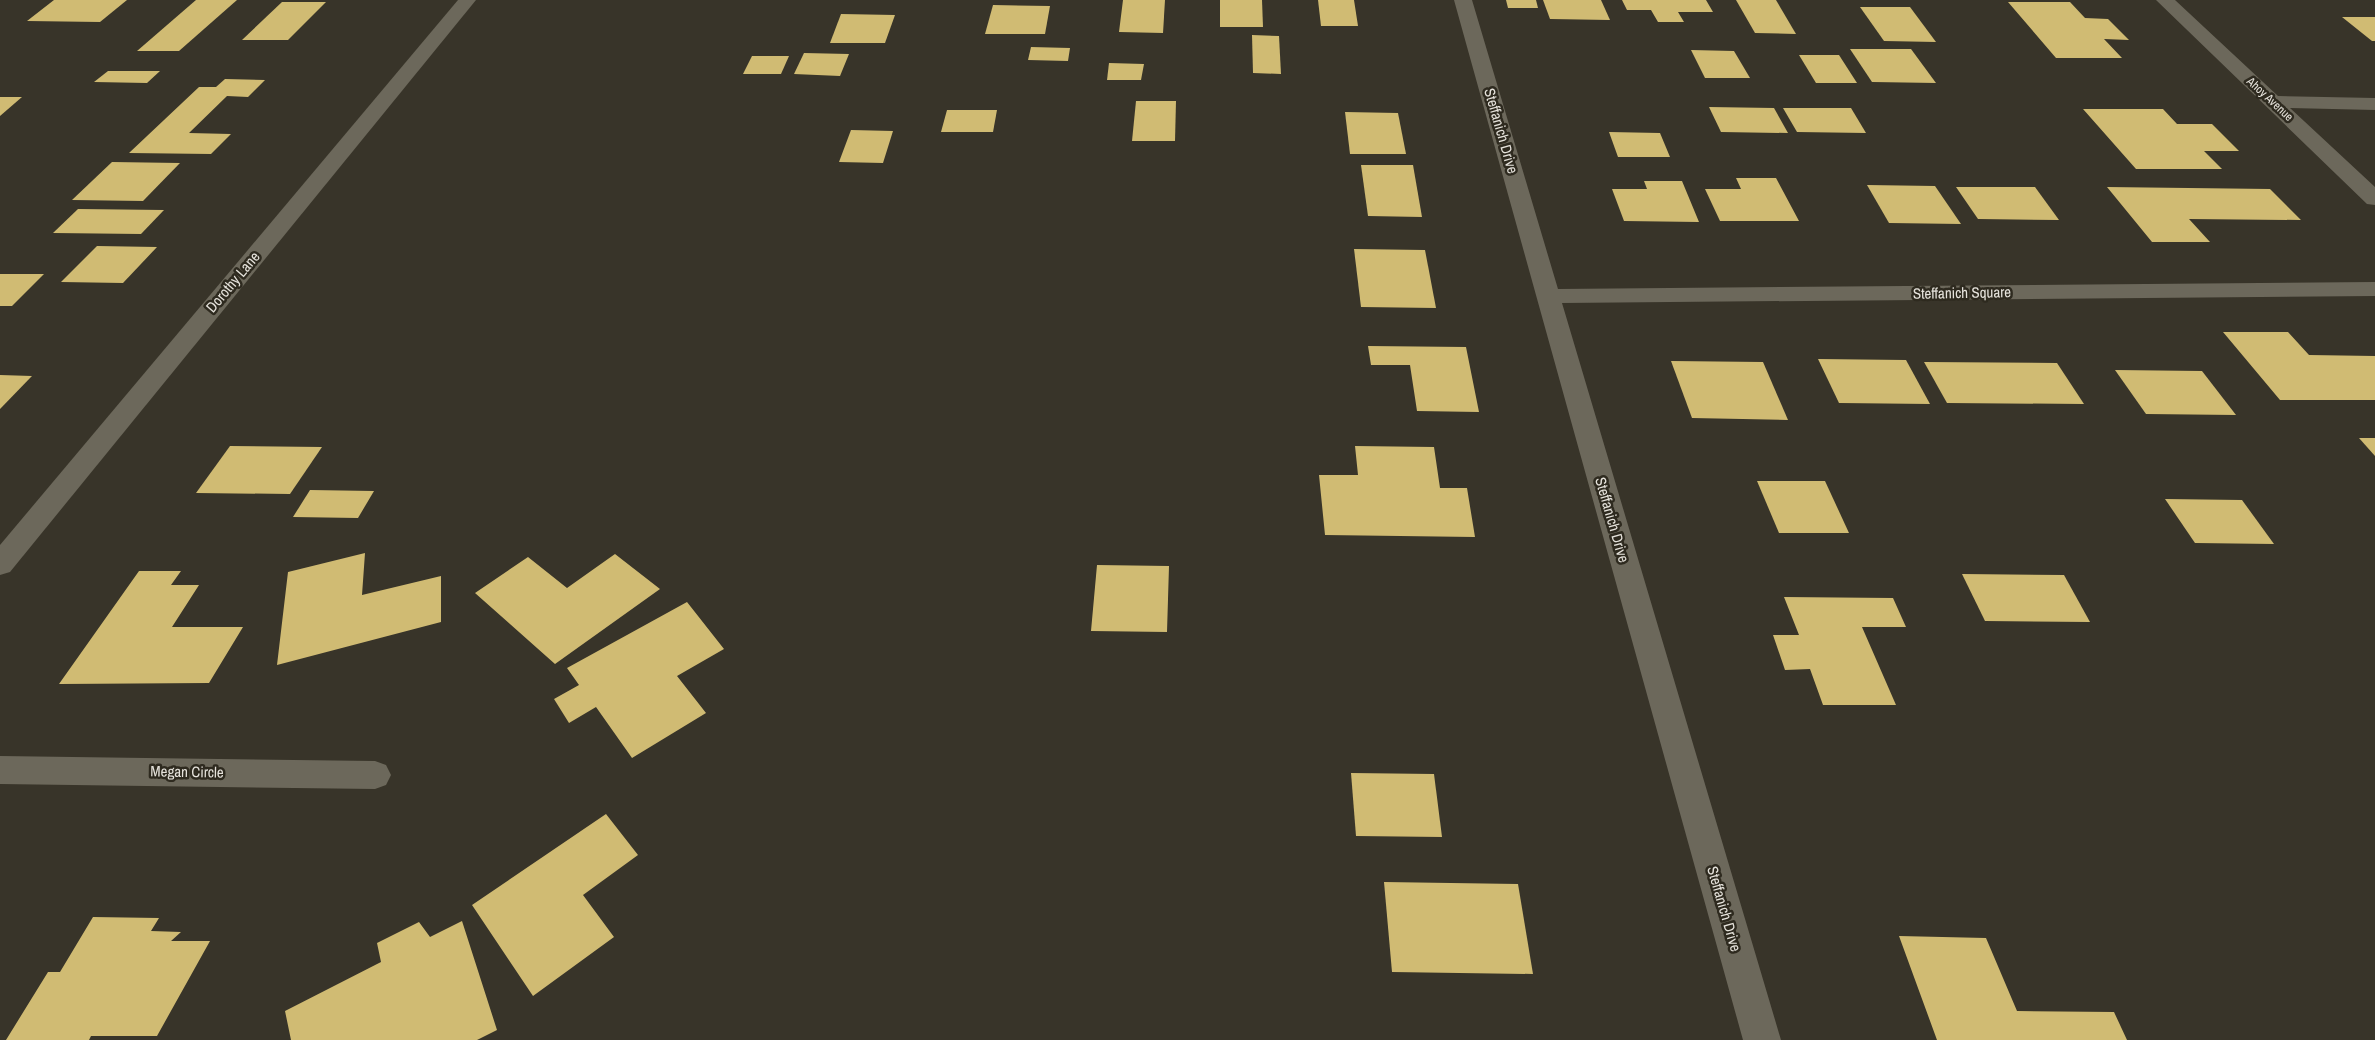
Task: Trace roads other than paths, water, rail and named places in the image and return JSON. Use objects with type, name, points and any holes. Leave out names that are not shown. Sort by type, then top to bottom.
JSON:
[{"type":"street","name":"Dorothy Lane","points":[[0,564],[467,0]]},
{"type":"street","name":"Steffanich Drive","points":[[1463,0],[1762,1040]]},
{"type":"street","name":"Ahoy Avenue","points":[[2166,0],[2375,198]]},
{"type":"street","points":[[2274,102],[2375,104]]},
{"type":"street","name":"Steffanich Square","points":[[1548,296],[2375,289]]},
{"type":"street","name":"Megan Circle","points":[[0,770],[375,775]]}]
